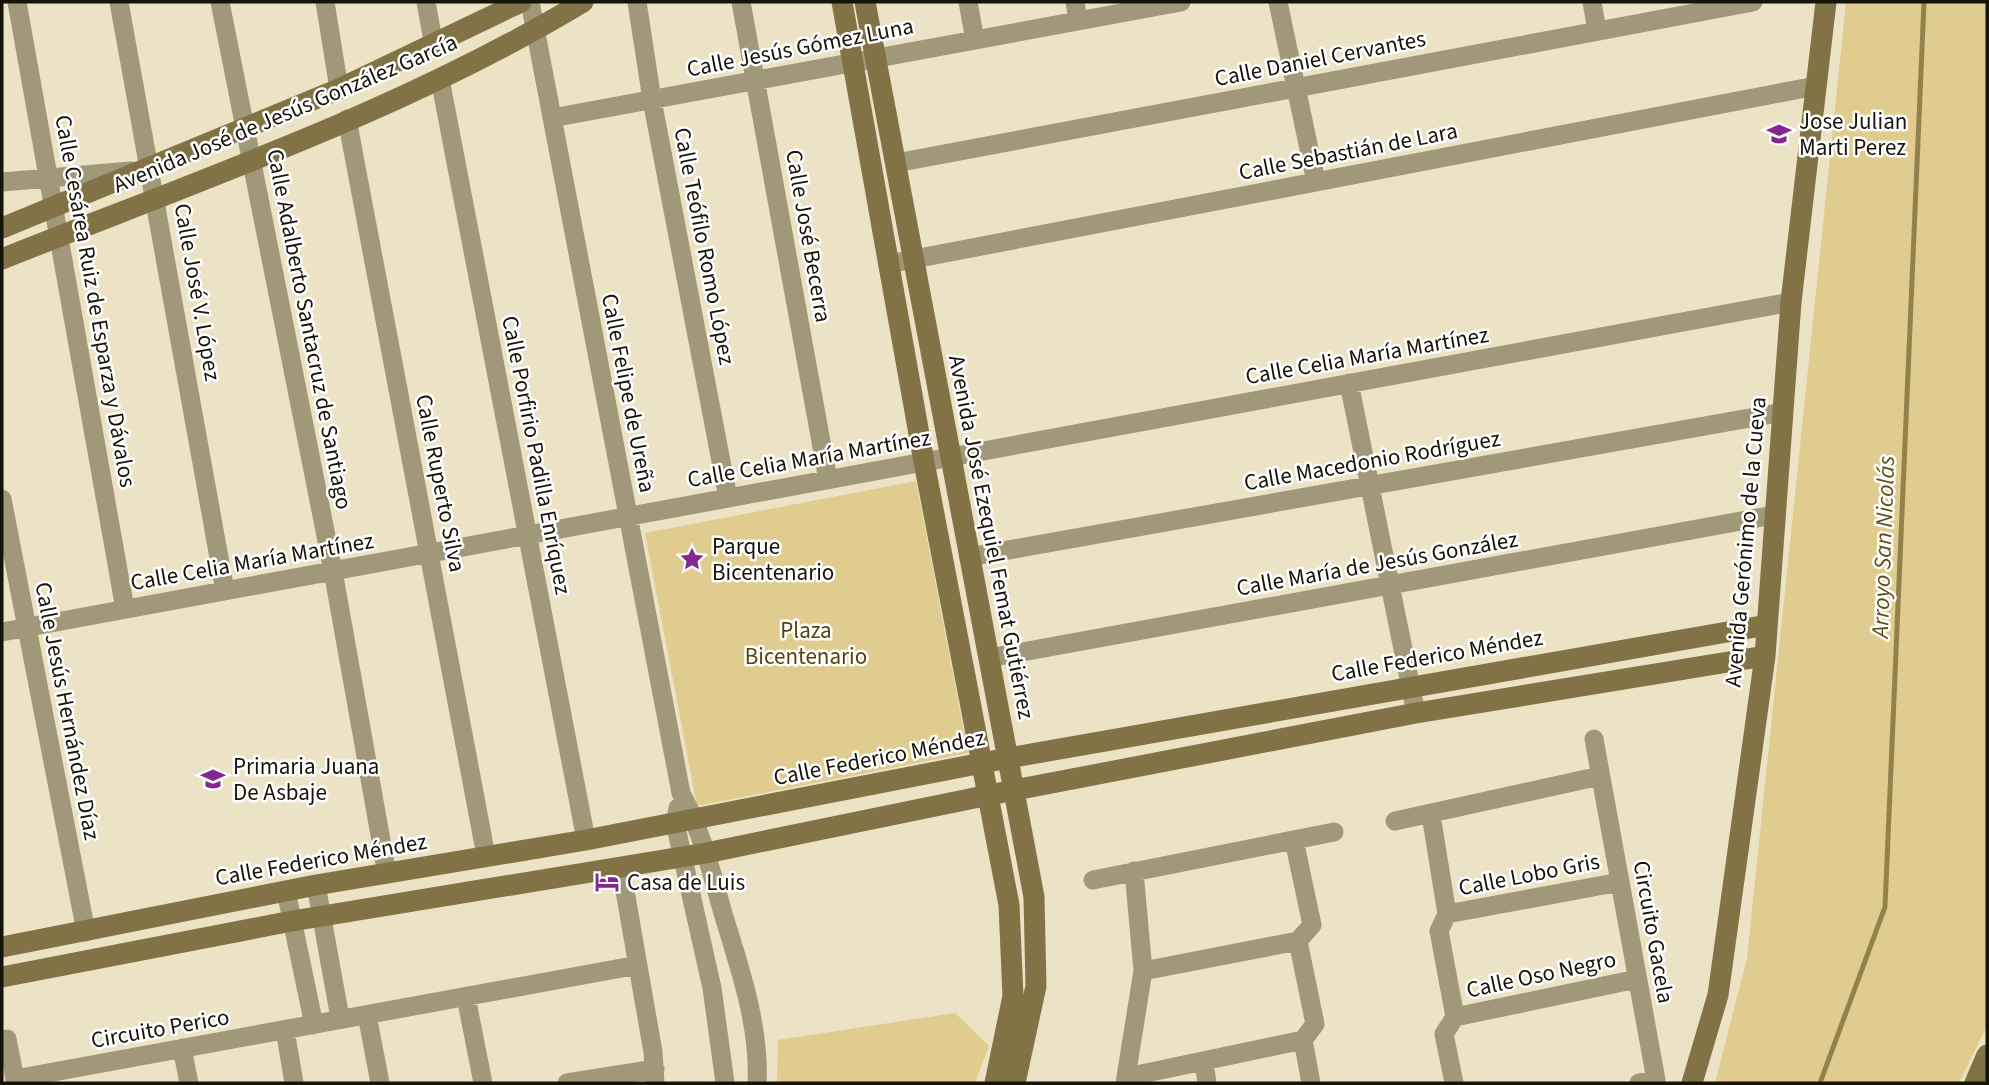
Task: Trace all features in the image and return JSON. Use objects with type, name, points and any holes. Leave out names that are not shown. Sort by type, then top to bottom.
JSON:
[{"type":"street","name":"Calle Cesárea Ruiz de Esparza y Dávalos","points":[[17,2],[61,236],[125,609]]},
{"type":"street","name":"Calle José V. López","points":[[120,2],[143,168],[156,196],[225,591]]},
{"type":"street","name":"Calle Adalberto Santacruz de Santiago","points":[[220,2],[243,130],[333,571],[387,874]]},
{"type":"street","points":[[325,2],[340,89]]},
{"type":"street","points":[[426,2],[434,46]]},
{"type":"street","name":"Avenida José de Jesús González García","points":[[2,228],[340,89],[521,2]]},
{"type":"street","name":"Calle Felipe de Ureña","points":[[530,2],[685,821],[756,1039],[757,1083]]},
{"type":"street","name":"Avenida José de Jesús González García","points":[[2,259],[251,159],[440,79],[583,2]]},
{"type":"street","name":"Calle Teófilo Romo López","points":[[637,2],[652,100],[728,498]]},
{"type":"street","name":"Calle José Becerra","points":[[741,2],[828,480]]},
{"type":"street","points":[[842,2],[924,462],[1009,905],[1013,996],[995,1083]]},
{"type":"street","name":"Avenida José Ezequiel Femat Gutiérrez","points":[[865,2],[1034,897],[1037,986],[1015,1083]]},
{"type":"street","points":[[968,2],[975,40]]},
{"type":"street","name":"Calle Jesús Gómez Luna","points":[[552,118],[975,40],[1077,11],[1181,2]]},
{"type":"street","points":[[1278,2],[1294,88],[1316,182]]},
{"type":"street","points":[[1592,2],[1597,31]]},
{"type":"street","name":"Calle Daniel Cervantes","points":[[896,163],[1753,2]]},
{"type":"street","name":"Avenida Gerónimo de la Cueva","points":[[1692,1083],[1718,995],[1765,656],[1791,302],[1827,2]]},
{"type":"street","name":"Calle Porfirio Padilla Enríquez","points":[[440,79],[586,840]]},
{"type":"street","name":"Calle Sebastián de Lara","points":[[888,264],[1816,86]]},
{"type":"street","name":"Calle Ruperto Silva","points":[[347,119],[486,856]]},
{"type":"street","points":[[2,183],[143,168]]},
{"type":"street","name":"Calle Celia María Martínez","points":[[2,632],[1791,302]]},
{"type":"street","points":[[1349,383],[1416,713]]},
{"type":"street","name":"Calle Macedonio Rodríguez","points":[[969,557],[1783,412]]},
{"type":"street","name":"Calle Jesús Hernández Díaz","points":[[2,499],[86,932]]},
{"type":"street","name":"Calle María de Jesús González","points":[[989,658],[1774,515]]},
{"type":"street","name":"Calle Federico Méndez","points":[[2,947],[316,885],[586,840],[1008,758],[1767,625]]},
{"type":"street","points":[[2,977],[292,921],[695,855],[989,794],[1416,713],[1765,656]]},
{"type":"street","name":"Circuito Gacela","points":[[1594,739],[1656,1080],[1639,1083]]},
{"type":"street","points":[[1395,821],[1600,776]]},
{"type":"street","points":[[1431,815],[1447,914],[1439,931],[1455,1017],[1444,1034],[1454,1083]]},
{"type":"street","points":[[1093,880],[1334,832]]},
{"type":"street","points":[[1143,971],[1298,941],[1312,925],[1294,840]]},
{"type":"street","name":"Calle Felipe de Ureña","points":[[695,855],[725,1083]]},
{"type":"street","points":[[567,1083],[655,1076],[621,868]]},
{"type":"street","points":[[1134,871],[1143,971],[1126,1080],[1303,1040],[1315,1024],[1298,941]]},
{"type":"street","name":"Calle Lobo Gris","points":[[1447,914],[1620,882]]},
{"type":"street","points":[[316,885],[341,1018]]},
{"type":"street","points":[[286,891],[314,1024]]},
{"type":"street","name":"Circuito Perico","points":[[7,1040],[15,1081],[341,1018],[638,965]]},
{"type":"street","name":"Calle Oso Negro","points":[[1455,1017],[1637,979]]},
{"type":"street","points":[[466,996],[483,1083]]},
{"type":"street","points":[[367,1015],[380,1083]]},
{"type":"street","points":[[285,1030],[294,1083]]},
{"type":"street","points":[[1303,1040],[1311,1083]]},
{"type":"street","points":[[182,1048],[189,1083]]},
{"type":"street","points":[[1975,1083],[1987,1055]]},
{"type":"street","points":[[1204,1063],[1208,1083]]},
{"type":"green space","points":[[1846,2],[1987,2],[1987,1026],[1959,1083],[1715,1083],[1747,958]]},
{"type":"green space","name":"Plaza Bicentenario","points":[[916,481],[968,753],[697,806],[645,533]]},
{"type":"green space","points":[[955,1013],[989,1046],[975,1083],[777,1083],[778,1040]]},
{"type":"waterway","name":"Arroyo San Nicolás","points":[[1820,1083],[1885,907],[1924,2]]},
{"type":"place","name":"Jose Julian Marti Perez","points":[[1779,134]]},
{"type":"place","name":"Parque Bicentenario","points":[[692,559]]},
{"type":"place","name":"Primaria Juana De Asbaje","points":[[213,779]]},
{"type":"place","name":"Casa de Luis","points":[[607,882]]}]
